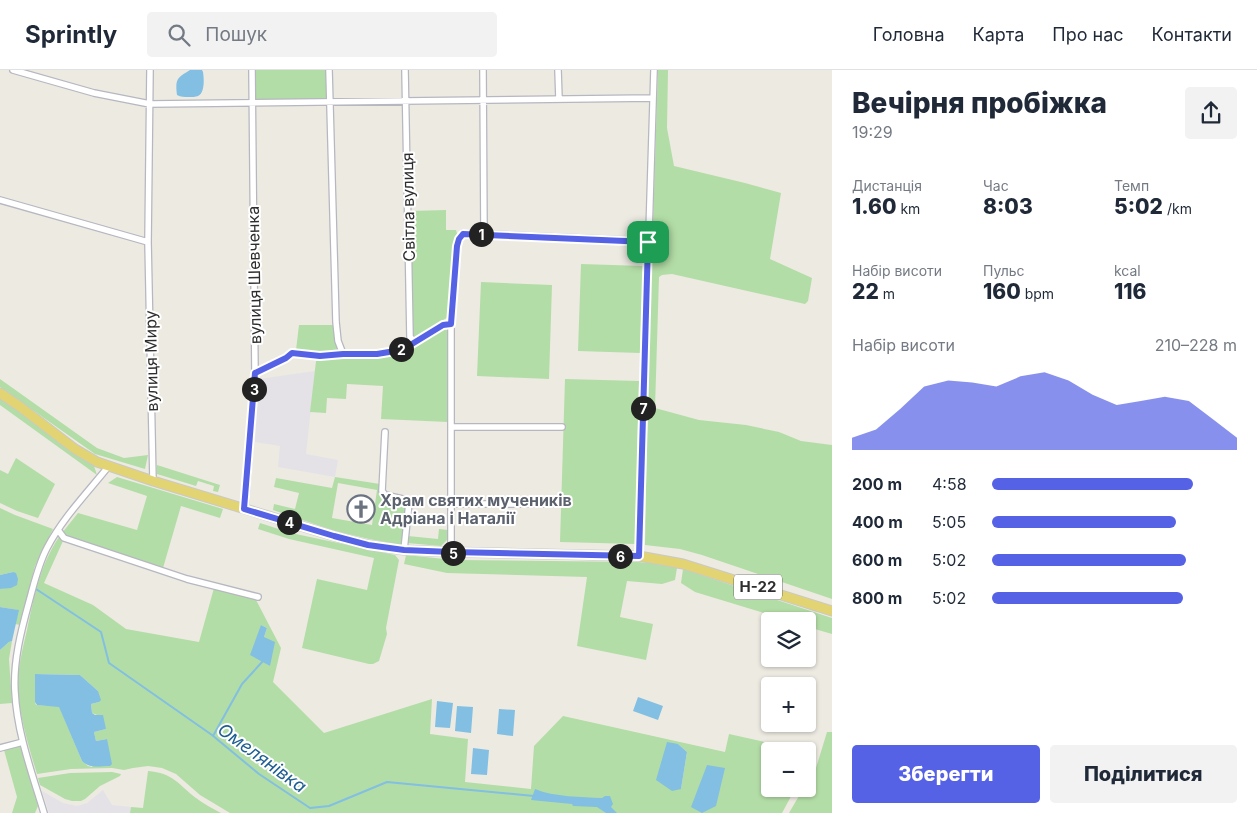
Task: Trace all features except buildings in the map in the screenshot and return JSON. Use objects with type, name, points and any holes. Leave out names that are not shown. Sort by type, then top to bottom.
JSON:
[{"type":"main road","name":"Н-22","points":[[0,393],[75,449],[108,467],[368,545],[404,550],[451,552],[639,556],[683,564],[715,573],[832,612]]},
{"type":"street","points":[[14,70],[94,94],[150,104],[653,98]]},
{"type":"street","name":"вулиця Миру","points":[[150,70],[148,242],[153,481]]},
{"type":"street","name":"вулиця Шевченка","points":[[244,509],[255,373],[252,70]]},
{"type":"street","points":[[329,70],[336,322],[338,341],[343,354]]},
{"type":"street","name":"Світла вулиця","points":[[405,70],[410,337],[415,342]]},
{"type":"street","points":[[483,70],[484,234]]},
{"type":"street","points":[[558,70],[559,99]]},
{"type":"street","points":[[639,556],[654,70]]},
{"type":"street","points":[[0,200],[148,242]]},
{"type":"street","points":[[451,552],[451,324],[459,239],[463,234],[484,234],[648,242]]},
{"type":"street","points":[[255,373],[286,358],[292,353],[320,356],[377,354],[395,351],[407,347],[443,325],[451,324]]},
{"type":"street","points":[[451,428],[562,427]]},
{"type":"street","points":[[385,432],[382,491],[385,495],[407,500],[409,503],[404,550]]},
{"type":"street","points":[[44,813],[23,742],[15,692],[16,665],[23,625],[39,567],[46,550],[58,530],[108,467]]},
{"type":"street","points":[[451,504],[560,504]]},
{"type":"street","points":[[58,530],[64,538],[187,579],[258,597]]},
{"type":"street","points":[[0,748],[23,742]]},
{"type":"shaded area","points":[[315,371],[306,454],[338,460],[335,477],[278,467],[280,446],[255,442],[259,379]]},
{"type":"shaded area","points":[[103,790],[112,805],[131,807],[130,813],[49,813],[42,791],[63,803],[77,806],[87,803]]},
{"type":"green space","points":[[255,70],[327,70],[327,99],[255,100]]},
{"type":"green space","points":[[658,70],[668,70],[667,128],[674,166],[781,193],[770,259],[812,278],[808,301],[805,304],[672,274],[659,277],[655,408],[699,420],[746,425],[779,432],[801,441],[832,445],[832,599],[702,555],[680,549],[645,545]]},
{"type":"green space","points":[[446,210],[446,230],[456,230],[458,237],[448,317],[415,339],[412,336],[410,211]]},
{"type":"green space","points":[[581,264],[643,266],[640,353],[578,351]]},
{"type":"green space","points":[[481,282],[552,285],[549,379],[477,376]]},
{"type":"green space","points":[[299,325],[334,325],[339,351],[320,353],[296,350]]},
{"type":"green space","points":[[442,329],[448,330],[448,422],[381,419],[383,386],[347,384],[346,399],[327,398],[326,413],[310,412],[316,361],[343,357],[377,357],[396,354],[408,350]]},
{"type":"green space","points":[[0,379],[97,448],[124,458],[148,455],[145,469],[95,454],[0,387]]},
{"type":"green space","points":[[565,379],[639,381],[635,544],[560,542]]},
{"type":"green space","points":[[0,397],[64,446],[94,466],[97,475],[0,405]]},
{"type":"green space","points":[[16,458],[55,484],[38,518],[0,503],[0,470],[8,474]]},
{"type":"green space","points":[[157,465],[220,485],[218,492],[213,491],[214,486],[198,481],[196,486],[157,474]]},
{"type":"green space","points":[[117,477],[223,509],[220,518],[181,506],[163,568],[66,537],[62,533],[78,513],[137,530],[147,496],[108,483]]},
{"type":"green space","points":[[335,477],[380,484],[380,492],[407,504],[402,545],[335,531],[273,510],[274,504],[295,509],[299,493],[274,487],[276,478],[332,488]],"holes":[[[338,483],[377,490],[372,525],[332,518]]]},
{"type":"green space","points":[[0,508],[53,529],[35,566],[20,625],[15,624],[18,610],[0,607],[0,589],[11,587],[13,572],[0,575]]},
{"type":"green space","points":[[260,523],[291,533],[395,555],[399,560],[386,628],[387,634],[379,661],[369,664],[302,648],[317,579],[367,590],[374,558],[289,539],[258,529]]},
{"type":"green space","points":[[439,529],[448,530],[447,540],[441,546],[407,543],[408,536],[438,539]]},
{"type":"green space","points":[[59,537],[63,541],[44,583],[93,605],[126,629],[199,642],[214,588],[255,598],[281,648],[273,682],[324,733],[432,699],[430,734],[468,739],[465,782],[531,789],[534,746],[563,716],[725,752],[729,734],[765,742],[761,742],[761,797],[791,797],[782,813],[230,813],[200,795],[176,774],[162,768],[148,766],[124,770],[112,768],[71,769],[37,774],[21,712],[18,676],[35,593],[47,559]],"holes":[[[261,625],[267,628],[264,637],[270,666],[263,661]],[[36,674],[80,675],[98,691],[99,702],[91,704],[92,713],[97,715],[106,729],[94,732],[96,741],[107,739],[92,767],[82,761],[59,706],[36,705]],[[678,744],[687,752],[681,789]]]},
{"type":"green space","points":[[406,555],[454,560],[638,562],[677,568],[675,580],[662,584],[627,581],[620,617],[653,624],[646,660],[577,646],[587,577],[447,573],[404,564]]},
{"type":"green space","points":[[683,569],[814,612],[761,612],[695,592],[681,583]]},
{"type":"green space","points":[[816,613],[832,618],[832,634],[816,629]]},
{"type":"green space","points":[[12,641],[9,659],[12,703],[0,704],[0,650]]},
{"type":"green space","points":[[827,732],[832,732],[832,813],[789,813],[798,797],[816,797],[816,768]]},
{"type":"green space","points":[[20,745],[38,806],[35,813],[12,813],[17,797],[4,750]]},
{"type":"green space","points":[[148,771],[164,774],[199,800],[221,813],[130,813],[131,807],[143,808]]},
{"type":"green space","points":[[112,772],[121,774],[100,786],[81,801],[65,799],[40,785],[38,778],[70,773]]},
{"type":"water","points":[[190,70],[202,70],[204,81],[202,92],[195,97],[177,95],[176,85],[178,80]]},
{"type":"water","points":[[16,573],[18,579],[17,585],[11,588],[0,589],[0,575]]},
{"type":"water","points":[[0,607],[19,610],[12,641],[0,650]]},
{"type":"water","points":[[261,625],[267,628],[264,637],[275,642],[270,666],[250,655]]},
{"type":"water","points":[[35,674],[80,675],[98,691],[101,700],[91,704],[92,713],[103,715],[106,729],[94,732],[96,741],[107,739],[112,764],[110,766],[91,766],[82,761],[59,707],[37,705],[35,702]]},
{"type":"water","points":[[638,697],[663,706],[658,720],[633,711]]},
{"type":"water","points":[[437,701],[453,703],[450,728],[435,727]]},
{"type":"water","points":[[457,706],[473,707],[471,733],[455,731]]},
{"type":"water","points":[[499,709],[515,710],[513,736],[497,734]]},
{"type":"water","points":[[667,742],[678,744],[687,752],[681,789],[672,791],[656,780]]},
{"type":"water","points":[[473,748],[489,750],[487,775],[471,774]]},
{"type":"water","points":[[707,765],[725,768],[716,806],[702,813],[691,807]]},
{"type":"water","points":[[535,789],[551,794],[568,796],[602,798],[610,796],[613,804],[611,807],[617,813],[606,813],[597,807],[573,806],[572,804],[531,800]]},
{"type":"waterway","name":"Омелянівка","points":[[36,589],[101,632],[109,663],[212,735],[259,774],[310,808],[329,806],[387,782],[534,796]]},
{"type":"waterway","points":[[213,736],[242,684],[263,661]]},
{"type":"place","name":"Храм святих мучеників Адріана і Наталії","points":[[361,509]]},
{"type":"route","points":[[463,234],[648,242],[639,556],[404,550],[368,545],[244,509],[255,373],[286,358],[292,353],[320,356],[377,354],[395,351],[407,347],[443,325],[451,324],[457,246],[463,234]]}]
